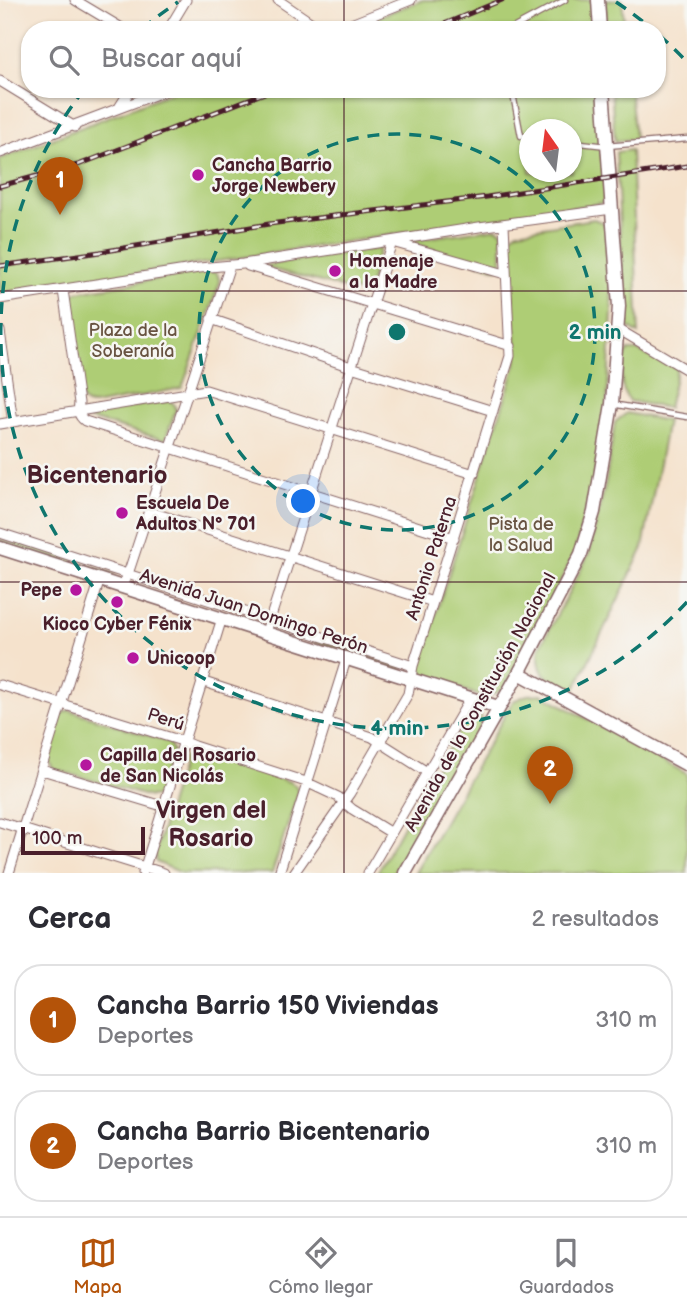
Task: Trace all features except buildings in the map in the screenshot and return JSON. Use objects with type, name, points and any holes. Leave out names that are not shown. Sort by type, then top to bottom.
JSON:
[{"type":"main road","points":[[598,0],[599,21]]},
{"type":"main road","name":"Avenida de la Constitución Nacional","points":[[405,873],[519,673],[581,554],[600,481],[612,404],[619,306],[604,98]]},
{"type":"main road","name":"Avenida Juan Domingo Perón","points":[[0,548],[121,586],[210,608],[222,618],[268,626],[346,660],[498,708]]},
{"type":"main road","points":[[519,673],[687,765]]},
{"type":"street","points":[[75,0],[110,21]]},
{"type":"street","points":[[173,21],[186,0]]},
{"type":"street","points":[[278,0],[310,21]]},
{"type":"street","points":[[296,10],[302,0]]},
{"type":"street","points":[[358,21],[411,0]]},
{"type":"street","points":[[0,81],[21,94]]},
{"type":"street","points":[[28,98],[75,127]]},
{"type":"street","points":[[120,106],[125,98]]},
{"type":"street","points":[[0,153],[75,127],[144,98]]},
{"type":"street","points":[[0,299],[612,209]]},
{"type":"street","name":"Antonio Paterna","points":[[294,873],[343,802],[408,694],[413,666],[510,356],[504,224]]},
{"type":"street","points":[[392,242],[505,274]]},
{"type":"street","points":[[268,626],[392,242]]},
{"type":"street","points":[[243,264],[511,346]]},
{"type":"street","points":[[121,586],[128,574],[230,265]]},
{"type":"street","points":[[63,290],[80,418],[454,538]]},
{"type":"street","points":[[211,319],[351,367],[493,411]]},
{"type":"street","points":[[618,329],[687,370]]},
{"type":"street","points":[[0,331],[13,422]]},
{"type":"street","points":[[0,424],[206,390],[474,474]]},
{"type":"street","points":[[148,511],[433,602]]},
{"type":"street","points":[[0,533],[106,566],[210,608],[413,666]]},
{"type":"street","points":[[9,873],[100,579]]},
{"type":"street","points":[[144,870],[222,618]]},
{"type":"street","points":[[279,873],[346,660]]},
{"type":"street","points":[[201,681],[372,737],[427,772]]},
{"type":"street","name":"Perú","points":[[0,685],[306,782],[391,833]]},
{"type":"street","name":"Avenida de la Constitución Nacional","points":[[368,873],[470,699]]},
{"type":"street","points":[[41,770],[162,806]]},
{"type":"street","points":[[0,822],[144,870],[164,873]]},
{"type":"lane","points":[[526,21],[565,0]]},
{"type":"lane","points":[[514,98],[519,130]]},
{"type":"lane","points":[[582,143],[607,146],[687,139]]},
{"type":"lane","points":[[612,404],[687,417]]},
{"type":"green space","points":[[423,0],[591,0],[592,21],[366,21]]},
{"type":"green space","points":[[605,0],[622,0],[624,21],[606,21]]},
{"type":"green space","points":[[157,98],[598,98],[605,197],[602,203],[0,294],[0,159]]},
{"type":"green space","points":[[612,98],[631,98],[635,139],[615,141]]},
{"type":"green space","points":[[631,150],[639,334],[625,325],[616,152]]},
{"type":"green space","name":"Pista de la Salud","points":[[594,219],[604,223],[609,234],[612,312],[607,404],[594,478],[574,555],[504,689],[485,698],[417,673],[516,364],[509,243],[511,236],[518,231]]},
{"type":"green space","points":[[496,228],[502,231],[502,264],[499,268],[413,243],[414,240]]},
{"type":"green space","points":[[380,248],[367,294],[267,268],[267,265]]},
{"type":"green space","name":"Plaza de la Soberanía","points":[[208,271],[217,273],[220,282],[182,388],[94,405],[85,403],[81,398],[70,299],[77,292]]},
{"type":"green space","points":[[628,351],[638,351],[677,368],[668,408],[629,401],[623,390],[621,377]]},
{"type":"green space","points":[[170,401],[176,410],[165,440],[85,416],[86,413]]},
{"type":"green space","points":[[627,413],[667,421],[643,548],[574,691],[551,680],[542,671],[540,647],[589,554],[606,481],[615,422]]},
{"type":"green space","points":[[0,539],[115,574],[111,576],[0,542]]},
{"type":"green space","points":[[275,625],[402,667],[403,670],[401,672],[273,628]]},
{"type":"green space","points":[[542,694],[687,774],[687,873],[415,873],[513,701],[527,695]]},
{"type":"green space","points":[[473,709],[480,713],[482,724],[393,873],[377,873],[424,788]]},
{"type":"green space","points":[[69,710],[169,742],[173,751],[157,796],[150,797],[53,769],[48,760],[62,713]]},
{"type":"green space","points":[[189,752],[296,786],[298,793],[272,873],[182,873],[156,862],[155,853],[183,758]]},
{"type":"railway","points":[[452,21],[502,0]]},
{"type":"railway","points":[[0,186],[78,165],[252,98]]},
{"type":"railway","points":[[0,266],[269,224],[487,197],[687,166]]},
{"type":"place","name":"Cancha Barrio Jorge Newbery","points":[[198,175]]},
{"type":"place","name":"Cancha Barrio 150 Viviendas","points":[[60,215]]},
{"type":"place","name":"Homenaje a la Madre","points":[[335,271]]},
{"type":"place","name":"Escuela De Adultos Nº 701","points":[[122,513]]},
{"type":"place","name":"Pepe","points":[[76,590]]},
{"type":"place","name":"Kioco Cyber Fénix","points":[[117,602]]},
{"type":"place","name":"Unicoop","points":[[133,658]]},
{"type":"place","name":"Capilla del Rosario de San Nicolás","points":[[86,765]]},
{"type":"place","name":"Cancha Barrio Bicentenario","points":[[550,804]]},
{"type":"district","name":"Bicentenario","points":[[97,475]]},
{"type":"district","name":"Virgen del Rosario","points":[[211,824]]}]
